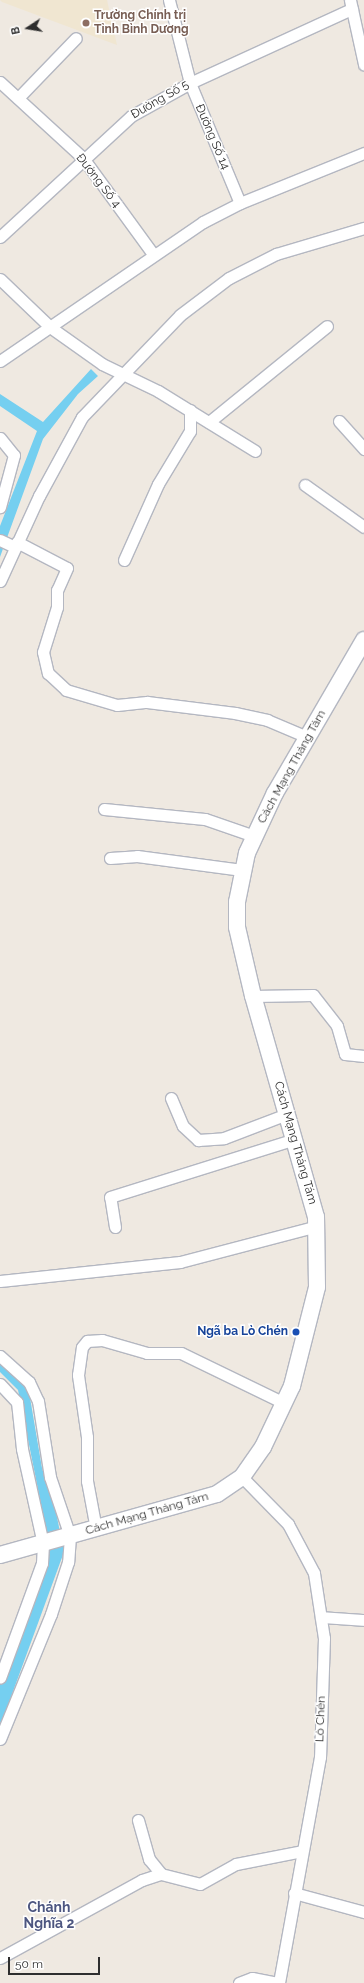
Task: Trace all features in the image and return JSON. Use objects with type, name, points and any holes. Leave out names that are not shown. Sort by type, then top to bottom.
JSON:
[{"type":"main road","name":"Cách Mạng Tháng Tám","points":[[43,1543],[217,1494],[242,1477],[263,1447],[284,1403],[302,1354],[317,1287],[317,1226],[295,1139],[253,996],[237,927],[242,870],[254,836],[307,736],[364,640]]},
{"type":"main road","points":[[0,1555],[43,1543]]},
{"type":"street","name":"Đường Số 14","points":[[169,0],[190,83],[240,203]]},
{"type":"street","name":"Đường Số 5","points":[[0,237],[83,158],[131,116],[190,83],[351,4]]},
{"type":"street","points":[[351,4],[364,64]]},
{"type":"street","points":[[18,98],[76,38]]},
{"type":"street","name":"Đường Số 4","points":[[1,84],[83,158],[153,254]]},
{"type":"street","points":[[0,361],[153,254],[240,203],[364,153]]},
{"type":"street","points":[[0,581],[16,545],[82,417],[180,315],[229,278],[276,254],[364,228]]},
{"type":"street","points":[[0,280],[50,327],[102,364],[190,410],[255,451]]},
{"type":"street","points":[[210,422],[326,326]]},
{"type":"street","points":[[124,560],[158,484],[190,431],[190,410]]},
{"type":"street","points":[[339,422],[364,448]]},
{"type":"street","points":[[0,438],[14,455],[0,507]]},
{"type":"street","points":[[305,485],[364,527]]},
{"type":"street","points":[[0,540],[16,545],[67,568],[57,590],[57,607],[43,652],[48,673],[66,690],[118,705],[147,702],[235,713],[268,720],[307,736]]},
{"type":"street","points":[[104,809],[205,819],[254,836]]},
{"type":"street","points":[[110,858],[137,856],[242,870]]},
{"type":"street","points":[[253,996],[313,995],[337,1026],[345,1054],[364,1056]]},
{"type":"street","points":[[171,1098],[183,1126],[198,1140],[231,1136],[287,1114]]},
{"type":"street","points":[[115,1227],[110,1197],[295,1139]]},
{"type":"street","points":[[0,1281],[180,1262],[317,1226]]},
{"type":"street","points":[[96,1529],[87,1481],[87,1437],[78,1375],[82,1347],[86,1341],[102,1340],[148,1353],[181,1353],[253,1390],[284,1403]]},
{"type":"street","points":[[0,1356],[29,1382],[38,1401],[50,1477],[67,1536],[68,1562],[51,1614],[0,1739]]},
{"type":"street","points":[[0,1384],[17,1402],[22,1449],[43,1543],[42,1564],[0,1678]]},
{"type":"street","name":"Lò Chén","points":[[242,1477],[288,1524],[314,1573],[324,1638],[320,1757],[278,1983]]},
{"type":"street","points":[[320,1617],[364,1620]]},
{"type":"street","points":[[138,1820],[149,1860],[161,1874]]},
{"type":"street","points":[[0,1958],[142,1880],[161,1874],[200,1884],[236,1864],[302,1851]]},
{"type":"street","points":[[294,1893],[364,1912]]},
{"type":"street","points":[[239,1983],[252,1978],[278,1983]]},
{"type":"shaded area","name":"Trường Chính trị Tỉnh Bình Dương","points":[[0,0],[107,0],[117,45],[2,2]]},
{"type":"water","points":[[91,369],[98,376],[78,394],[43,439],[0,557],[0,526],[37,431],[0,406],[0,394],[43,422]]},
{"type":"water","points":[[0,1360],[28,1386],[42,1468],[56,1512],[64,1552],[0,1727],[0,1685],[46,1555],[41,1504],[18,1390],[0,1372]]},
{"type":"place","name":"Trường Chính trị Tỉnh Bình Dương","points":[[86,23]]},
{"type":"place","name":"Ngã ba Lò Chén","points":[[296,1332]]},
{"type":"district","name":"Chánh Nghĩa 2","points":[[49,1916]]}]
